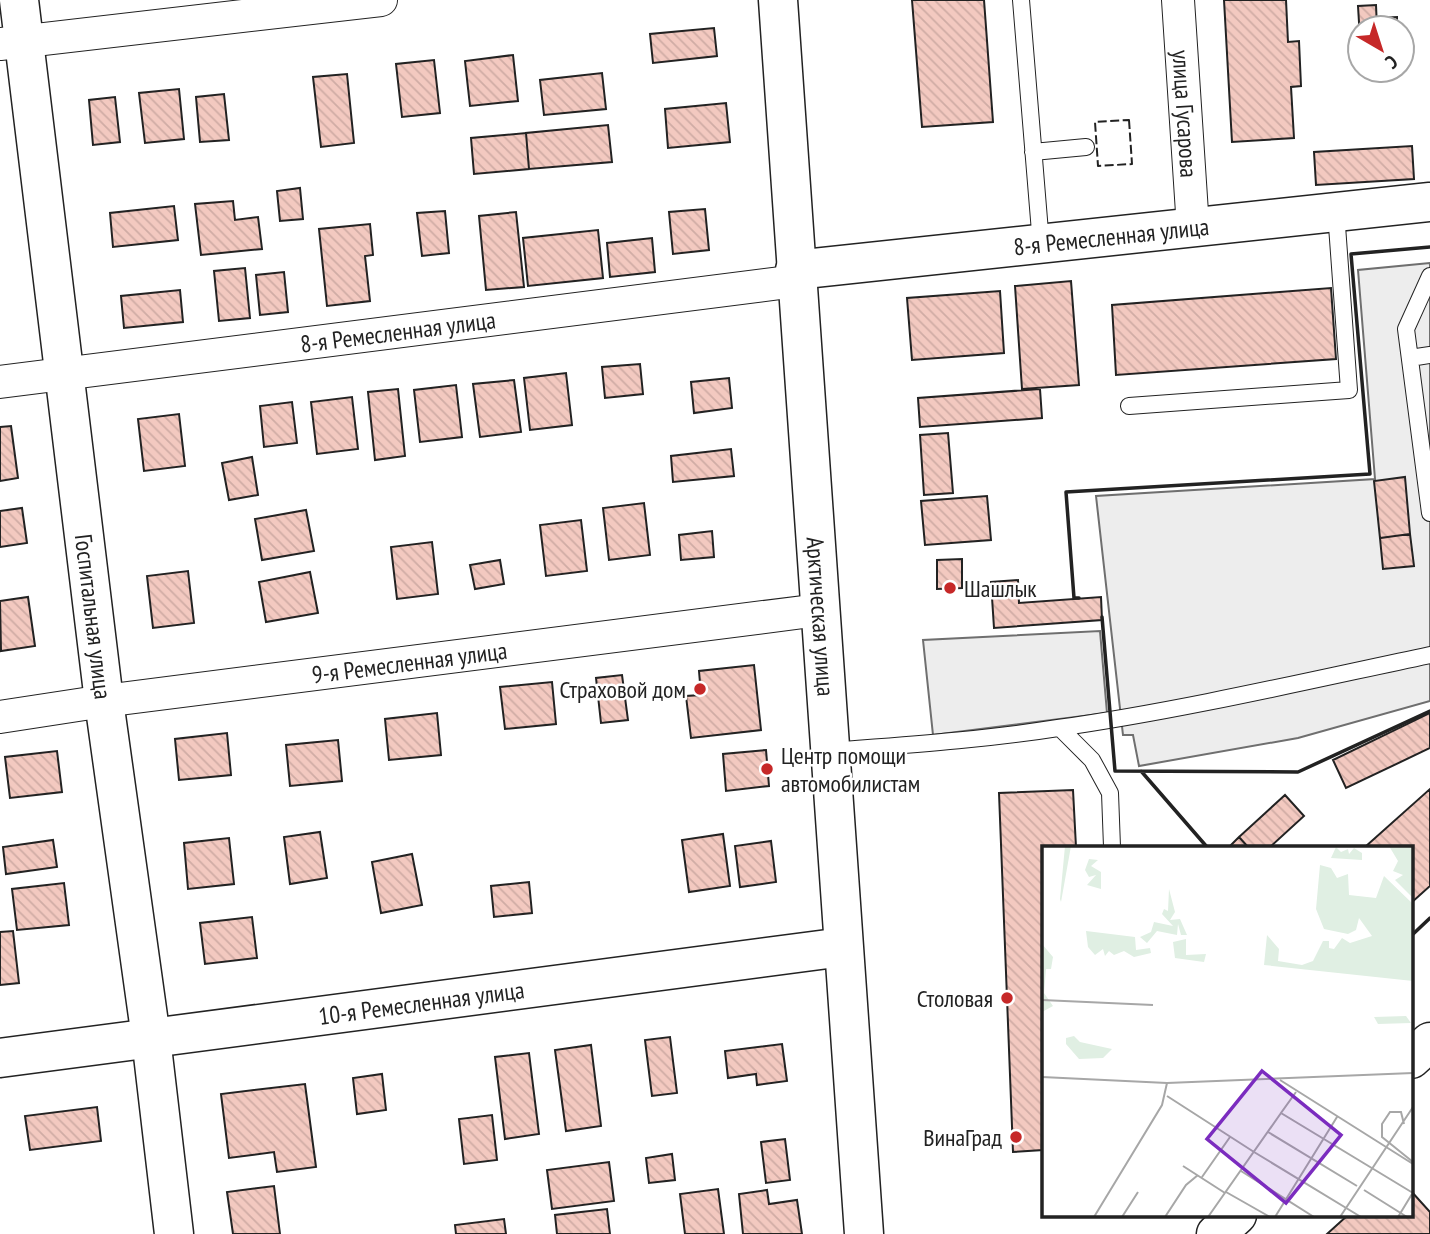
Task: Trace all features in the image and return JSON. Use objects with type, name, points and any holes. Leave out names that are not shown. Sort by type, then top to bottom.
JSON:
[{"type":"main road","name":"Госпитальная улица","points":[[19,0],[12,42],[64,373],[174,1234]]},
{"type":"main road","name":"Арктическая улица","points":[[778,0],[795,275],[864,1234]]},
{"type":"main road","name":"8-я Ремесленная улица","points":[[795,275],[1041,244],[1430,202]]},
{"type":"main road","name":"10-я Ремесленная улица","points":[[0,1058],[843,947]]},
{"type":"main road","points":[[1412,1058],[1430,1042]]},
{"type":"main road","points":[[1216,1234],[1236,1216]]},
{"type":"street","points":[[12,42],[381,0]]},
{"type":"street","name":"улица Гусарова","points":[[1178,0],[1193,228]]},
{"type":"street","name":"8-я Ремесленная улица","points":[[0,382],[795,275]]},
{"type":"street","name":"9-я Ремесленная улица","points":[[0,717],[104,701],[819,610]]},
{"type":"lane","points":[[1021,0],[1041,244]]},
{"type":"lane","points":[[1033,152],[1086,148]]},
{"type":"lane","points":[[1129,407],[1349,390],[1336,212]]},
{"type":"lane","points":[[1430,276],[1406,329],[1430,513]]},
{"type":"lane","points":[[1410,358],[1430,355]]},
{"type":"lane","points":[[830,751],[928,744],[1060,728],[1146,714],[1430,655]]},
{"type":"lane","points":[[1060,728],[1092,760],[1110,793],[1112,846]]},
{"type":"shaded area","points":[[1430,263],[1430,701],[1298,738],[1139,766],[1133,735],[1123,735],[1096,496],[1375,479],[1358,270]]},
{"type":"shaded area","points":[[1100,631],[1107,713],[933,735],[923,640]]},
{"type":"building","points":[[912,0],[984,0],[993,122],[922,127]]},
{"type":"building","points":[[1224,0],[1286,0],[1288,42],[1299,41],[1301,86],[1291,87],[1294,138],[1232,142]]},
{"type":"building","points":[[1376,5],[1376,14],[1358,14],[1358,6]]},
{"type":"building","points":[[714,28],[717,56],[653,63],[650,34]]},
{"type":"building","points":[[513,55],[518,101],[470,106],[465,61]]},
{"type":"building","points":[[434,60],[440,113],[402,117],[396,64]]},
{"type":"building","points":[[602,73],[606,109],[544,115],[540,80]]},
{"type":"building","points":[[347,74],[354,143],[321,147],[313,77]]},
{"type":"building","points":[[179,89],[184,139],[145,143],[139,93]]},
{"type":"building","points":[[224,94],[229,140],[200,142],[196,97]]},
{"type":"building","points":[[115,97],[120,142],[93,145],[89,100]]},
{"type":"building","points":[[726,103],[730,142],[668,148],[665,109]]},
{"type":"building","points":[[608,125],[612,162],[529,169],[526,133]]},
{"type":"building","points":[[526,133],[529,169],[474,174],[471,138]]},
{"type":"building","points":[[1412,146],[1414,179],[1316,185],[1314,152]]},
{"type":"building","points":[[300,188],[303,219],[280,221],[277,191]]},
{"type":"building","points":[[233,201],[235,220],[258,217],[262,249],[201,255],[195,204]]},
{"type":"building","points":[[174,206],[178,240],[113,247],[110,213]]},
{"type":"building","points":[[705,209],[709,250],[673,254],[669,212]]},
{"type":"building","points":[[445,211],[449,253],[422,256],[417,213]]},
{"type":"building","points":[[516,212],[524,287],[486,290],[479,216]]},
{"type":"building","points":[[370,224],[373,255],[365,256],[370,301],[327,306],[319,229]]},
{"type":"building","points":[[598,230],[603,278],[528,286],[523,238]]},
{"type":"building","points":[[652,238],[655,272],[610,277],[607,243]]},
{"type":"building","points":[[245,268],[250,318],[219,321],[214,271]]},
{"type":"building","points":[[284,272],[288,312],[260,315],[256,275]]},
{"type":"building","points":[[1071,281],[1079,385],[1022,389],[1015,286]]},
{"type":"building","points":[[1331,288],[1336,359],[1116,375],[1112,305]]},
{"type":"building","points":[[180,290],[183,322],[124,328],[121,296]]},
{"type":"building","points":[[1000,291],[1004,353],[912,360],[907,298]]},
{"type":"building","points":[[640,364],[643,394],[605,398],[602,367]]},
{"type":"building","points":[[566,373],[572,425],[530,430],[524,378]]},
{"type":"building","points":[[729,378],[732,408],[694,413],[691,382]]},
{"type":"building","points":[[514,380],[521,432],[480,437],[473,384]]},
{"type":"building","points":[[456,385],[462,437],[420,442],[414,390]]},
{"type":"building","points":[[398,389],[405,456],[375,460],[368,392]]},
{"type":"building","points":[[1040,389],[1042,418],[920,427],[918,398]]},
{"type":"building","points":[[352,397],[358,449],[317,454],[311,402]]},
{"type":"building","points":[[292,402],[297,443],[264,447],[260,406]]},
{"type":"building","points":[[179,414],[185,466],[144,471],[138,419]]},
{"type":"building","points":[[11,426],[18,478],[0,481],[0,427]]},
{"type":"building","points":[[948,433],[953,493],[924,495],[920,435]]},
{"type":"building","points":[[731,449],[734,476],[673,482],[671,456]]},
{"type":"building","points":[[252,457],[258,495],[229,500],[222,463]]},
{"type":"building","points":[[1405,477],[1410,534],[1380,538],[1374,481]]},
{"type":"building","points":[[987,496],[991,540],[925,545],[921,501]]},
{"type":"building","points":[[644,503],[650,555],[609,560],[603,508]]},
{"type":"building","points":[[22,508],[27,543],[0,547],[0,511]]},
{"type":"building","points":[[306,510],[314,551],[262,560],[255,519]]},
{"type":"building","points":[[581,520],[587,571],[546,576],[540,525]]},
{"type":"building","points":[[712,531],[714,557],[681,560],[679,535]]},
{"type":"building","points":[[1410,534],[1414,566],[1383,569],[1380,538]]},
{"type":"building","points":[[432,542],[438,594],[397,599],[391,547]]},
{"type":"building","points":[[962,559],[962,588],[937,589],[937,560]]},
{"type":"building","points":[[500,560],[504,584],[475,589],[470,565]]},
{"type":"building","points":[[188,571],[194,623],[153,628],[147,576]]},
{"type":"building","points":[[310,572],[318,613],[266,622],[259,582]]},
{"type":"building","points":[[1018,580],[1019,603],[1101,597],[1102,620],[994,628],[991,582]]},
{"type":"building","points":[[28,597],[35,646],[1,651],[0,601]]},
{"type":"building","points":[[754,665],[761,730],[691,738],[686,696],[701,695],[699,671]]},
{"type":"building","points":[[622,675],[628,720],[601,723],[596,678]]},
{"type":"building","points":[[552,682],[556,724],[505,729],[500,687]]},
{"type":"building","points":[[437,713],[441,755],[389,760],[385,719]]},
{"type":"building","points":[[1430,713],[1430,748],[1346,788],[1333,760]]},
{"type":"building","points":[[227,733],[231,775],[179,780],[175,739]]},
{"type":"building","points":[[338,740],[342,781],[290,786],[286,745]]},
{"type":"building","points":[[766,750],[769,786],[726,791],[723,754]]},
{"type":"building","points":[[57,751],[62,792],[10,798],[5,757]]},
{"type":"building","points":[[1430,789],[1430,886],[1412,902],[1412,846],[1366,846]]},
{"type":"building","points":[[1073,790],[1076,846],[1042,846],[1042,1150],[1013,1152],[999,793]]},
{"type":"building","points":[[1285,795],[1304,816],[1271,846],[1247,846],[1239,837]]},
{"type":"building","points":[[320,832],[327,878],[290,884],[284,837]]},
{"type":"building","points":[[723,834],[730,886],[689,892],[682,840]]},
{"type":"building","points":[[1239,837],[1247,846],[1230,846]]},
{"type":"building","points":[[229,838],[234,884],[188,889],[184,843]]},
{"type":"building","points":[[53,840],[57,867],[6,874],[3,847]]},
{"type":"building","points":[[771,841],[776,882],[740,887],[735,846]]},
{"type":"building","points":[[412,854],[422,905],[381,913],[372,862]]},
{"type":"building","points":[[529,882],[532,913],[494,917],[491,886]]},
{"type":"building","points":[[64,883],[69,925],[17,930],[12,889]]},
{"type":"building","points":[[252,917],[257,958],[205,964],[200,923]]},
{"type":"building","points":[[13,931],[19,983],[0,985],[0,932]]},
{"type":"building","points":[[670,1037],[677,1093],[652,1096],[645,1040]]},
{"type":"building","points":[[782,1044],[787,1081],[757,1085],[756,1074],[728,1078],[725,1051]]},
{"type":"building","points":[[591,1045],[601,1126],[566,1131],[555,1050]]},
{"type":"building","points":[[529,1053],[539,1134],[505,1139],[495,1057]]},
{"type":"building","points":[[382,1074],[386,1110],[357,1114],[353,1078]]},
{"type":"building","points":[[305,1084],[316,1167],[277,1172],[274,1152],[229,1158],[221,1094]]},
{"type":"building","points":[[97,1107],[101,1141],[30,1150],[25,1116]]},
{"type":"building","points":[[492,1115],[497,1160],[464,1164],[459,1119]]},
{"type":"building","points":[[785,1139],[790,1180],[766,1183],[761,1142]]},
{"type":"building","points":[[672,1154],[675,1180],[649,1183],[646,1158]]},
{"type":"building","points":[[609,1162],[614,1201],[552,1209],[547,1170]]},
{"type":"building","points":[[274,1186],[280,1234],[233,1234],[227,1192]]},
{"type":"building","points":[[718,1189],[724,1234],[685,1234],[680,1194]]},
{"type":"building","points":[[767,1190],[769,1204],[797,1200],[802,1234],[743,1234],[739,1194]]},
{"type":"building","points":[[1412,1192],[1430,1212],[1430,1234],[1327,1234],[1347,1216],[1412,1216]]},
{"type":"building","points":[[607,1209],[610,1234],[557,1234],[555,1215]]},
{"type":"building","points":[[504,1219],[506,1234],[456,1234],[455,1225]]},
{"type":"fence","points":[[1129,120],[1132,164],[1098,166],[1095,122],[1129,120]]},
{"type":"wall","points":[[1079,598],[1074,598],[1066,492],[1370,474],[1351,254],[1430,247]]},
{"type":"wall","points":[[1102,617],[1115,771],[1298,772],[1430,711]]},
{"type":"wall","points":[[1141,771],[1206,846]]},
{"type":"wall","points":[[1412,935],[1430,918]]},
{"type":"place","name":"Шашлык","points":[[950,588]]},
{"type":"place","name":"Страховой дом","points":[[700,689]]},
{"type":"place","name":"Центр помощи автомобилистам","points":[[767,769]]},
{"type":"place","name":"Столовая","points":[[1007,998]]},
{"type":"place","name":"ВинаГрад","points":[[1016,1137]]}]
